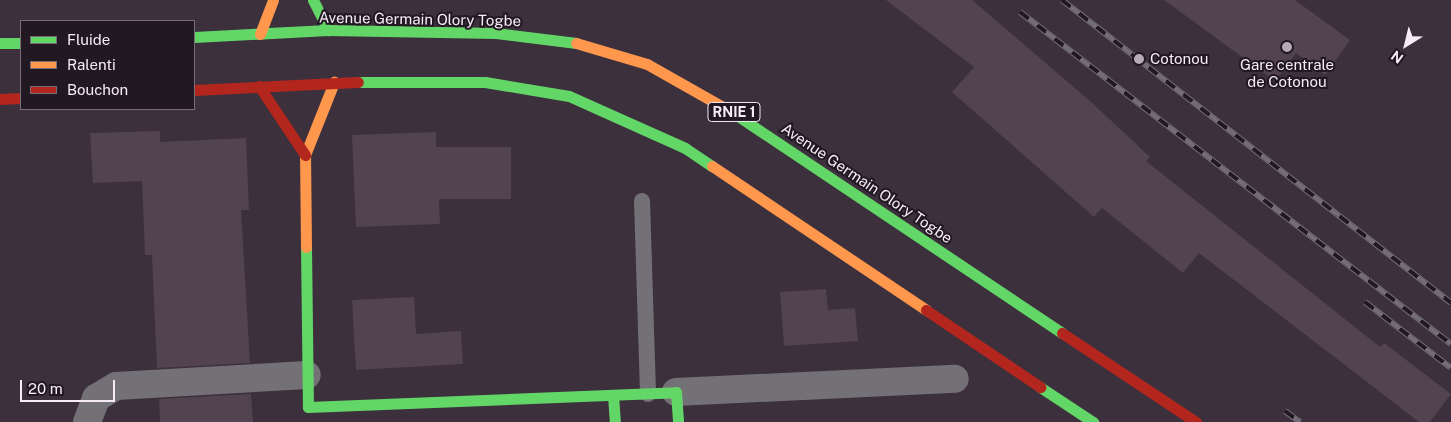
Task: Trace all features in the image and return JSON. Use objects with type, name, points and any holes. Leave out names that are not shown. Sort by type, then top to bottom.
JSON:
[{"type":"main road","points":[[260,34],[274,0]]},
{"type":"main road","points":[[313,0],[328,30]]},
{"type":"main road","name":"Avenue Germain Olory Togbe","points":[[195,36],[328,30],[535,36],[606,50],[647,64],[722,104],[1196,422]]},
{"type":"main road","points":[[0,43],[20,43]]},
{"type":"main road","points":[[334,82],[305,155],[309,415],[676,392],[678,422]]},
{"type":"main road","points":[[195,90],[334,82],[486,82],[569,96],[646,127],[685,148],[1093,422]]},
{"type":"main road","points":[[259,86],[305,155]]},
{"type":"main road","points":[[0,99],[20,98]]},
{"type":"main road","points":[[614,395],[615,422]]},
{"type":"street","points":[[87,422],[96,398],[116,386],[308,376]]},
{"type":"street","points":[[676,392],[955,379]]},
{"type":"lane","points":[[642,201],[648,394]]},
{"type":"building","points":[[886,0],[972,0],[1089,100],[1150,157],[1146,161],[1380,347],[1384,343],[1451,394],[1430,422],[1419,422],[1199,253],[1183,273],[1102,208],[1094,217],[952,92],[974,67]]},
{"type":"building","name":"Gare centrale de Cotonou","points":[[1164,0],[1295,0],[1350,40],[1325,75],[1296,53],[1275,81]]},
{"type":"building","points":[[160,131],[160,142],[246,138],[249,210],[241,210],[250,363],[157,368],[152,255],[145,255],[142,181],[93,183],[90,133]]},
{"type":"building","points":[[436,132],[436,147],[511,147],[511,199],[439,199],[440,224],[356,227],[352,135]]},
{"type":"building","points":[[826,289],[828,310],[855,308],[858,341],[784,346],[780,292]]},
{"type":"building","points":[[414,297],[416,334],[461,331],[463,364],[356,370],[352,300]]},
{"type":"building","points":[[251,394],[253,422],[160,422],[159,399]]},
{"type":"railway","points":[[1062,0],[1451,303]]},
{"type":"railway","points":[[1020,12],[1451,344]]},
{"type":"railway","points":[[1365,302],[1451,368]]},
{"type":"railway","points":[[1285,411],[1300,422]]},
{"type":"traffic: fast","points":[[313,0],[328,30]]},
{"type":"traffic: fast","points":[[195,37],[328,30],[496,33],[576,43]]},
{"type":"traffic: fast","points":[[0,43],[20,43]]},
{"type":"traffic: fast","points":[[358,82],[485,82],[569,96],[685,148],[712,166]]},
{"type":"traffic: fast","points":[[732,112],[1062,333]]},
{"type":"traffic: fast","points":[[306,247],[308,407],[676,392],[678,422]]},
{"type":"traffic: fast","points":[[1040,387],[1093,422]]},
{"type":"traffic: fast","points":[[613,395],[615,422]]},
{"type":"traffic: slow","points":[[260,34],[273,0]]},
{"type":"traffic: slow","points":[[576,43],[647,64],[732,112]]},
{"type":"traffic: slow","points":[[306,247],[305,155],[334,82]]},
{"type":"traffic: slow","points":[[712,166],[926,310]]},
{"type":"traffic: jam","points":[[195,90],[358,82]]},
{"type":"traffic: jam","points":[[259,86],[305,155]]},
{"type":"traffic: jam","points":[[0,99],[20,98]]},
{"type":"traffic: jam","points":[[926,310],[1040,387]]},
{"type":"traffic: jam","points":[[1062,333],[1196,422]]},
{"type":"place","name":"Gare centrale de Cotonou","points":[[1287,47]]},
{"type":"place","name":"Cotonou","points":[[1139,59]]}]
